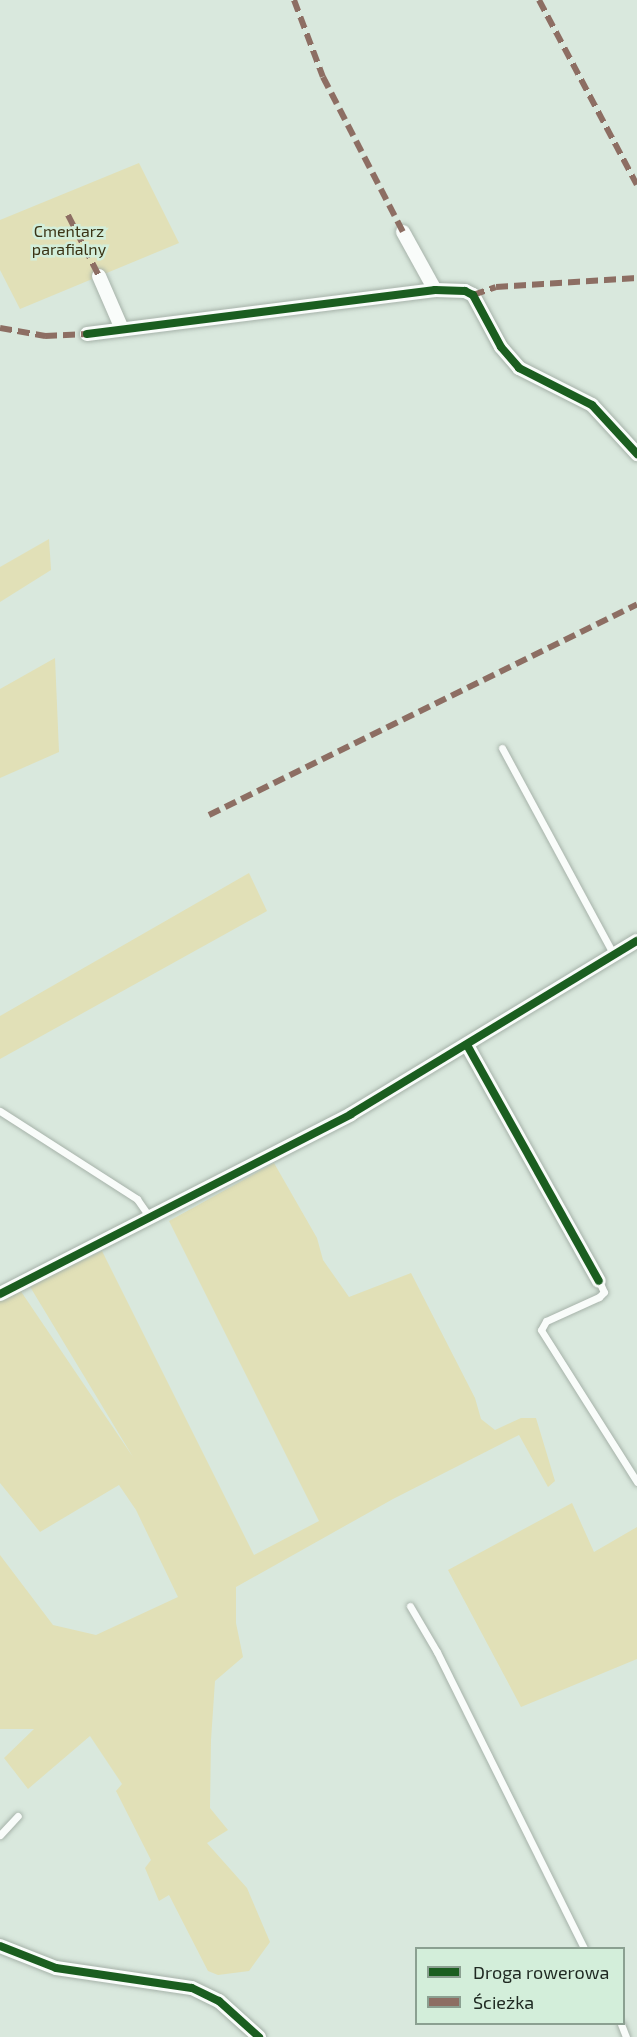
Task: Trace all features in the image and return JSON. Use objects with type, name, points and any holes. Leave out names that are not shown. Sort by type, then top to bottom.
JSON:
[{"type":"street","points":[[403,232],[435,290]]},
{"type":"street","points":[[99,276],[122,328]]},
{"type":"street","points":[[87,334],[435,290],[465,291],[473,295],[509,358],[526,374],[604,414],[637,454]]},
{"type":"street","points":[[0,1294],[151,1219],[351,1114],[637,941]]},
{"type":"street","points":[[467,1045],[599,1281]]},
{"type":"street","points":[[0,1946],[63,1969],[192,1988],[219,2001],[259,2037]]},
{"type":"lane","points":[[502,748],[614,955]]},
{"type":"lane","points":[[0,1112],[137,1199],[151,1219]]},
{"type":"lane","points":[[599,1281],[604,1292],[599,1297],[546,1321],[541,1330],[637,1482]]},
{"type":"lane","points":[[410,1606],[437,1652],[584,1947]]},
{"type":"lane","points":[[0,1835],[18,1816]]},
{"type":"green space","name":"Cmentarz parafialny","points":[[139,163],[179,243],[20,309],[0,270],[0,220]]},
{"type":"green space","points":[[49,539],[51,570],[0,602],[0,567]]},
{"type":"green space","points":[[55,658],[59,752],[0,778],[0,689]]},
{"type":"green space","points":[[249,873],[267,911],[0,1059],[0,1016]]},
{"type":"green space","points":[[274,1163],[317,1238],[323,1260],[349,1297],[411,1273],[475,1398],[481,1419],[495,1430],[521,1418],[536,1418],[555,1481],[548,1487],[519,1435],[393,1499],[236,1587],[236,1623],[243,1657],[215,1681],[211,1740],[210,1808],[228,1830],[207,1843],[247,1888],[270,1942],[249,1971],[218,1975],[208,1971],[169,1895],[159,1901],[145,1868],[151,1860],[116,1791],[122,1784],[90,1736],[28,1789],[4,1758],[34,1729],[0,1729],[0,1555],[53,1625],[96,1635],[178,1597],[136,1510],[119,1485],[40,1532],[0,1483],[0,1299],[20,1290],[133,1457],[29,1285],[102,1251],[254,1555],[319,1521],[169,1221]]},
{"type":"green space","points":[[572,1503],[594,1552],[637,1527],[637,1659],[521,1707],[448,1570]]},
{"type":"marked path","points":[[294,0],[323,77],[403,232]]},
{"type":"marked path","points":[[539,0],[637,185]]},
{"type":"marked path","points":[[68,215],[99,276]]},
{"type":"marked path","points":[[473,295],[496,287],[637,278]]},
{"type":"marked path","points":[[0,328],[45,336],[87,334]]},
{"type":"marked path","points":[[209,815],[637,604]]},
{"type":"cycle path","points":[[87,334],[435,290],[465,291],[473,295],[501,347],[519,368],[592,405],[637,454]]},
{"type":"cycle path","points":[[0,1294],[351,1114],[637,941]]},
{"type":"cycle path","points":[[467,1045],[599,1281]]},
{"type":"cycle path","points":[[0,1946],[56,1968],[192,1988],[219,2001],[259,2037]]}]
